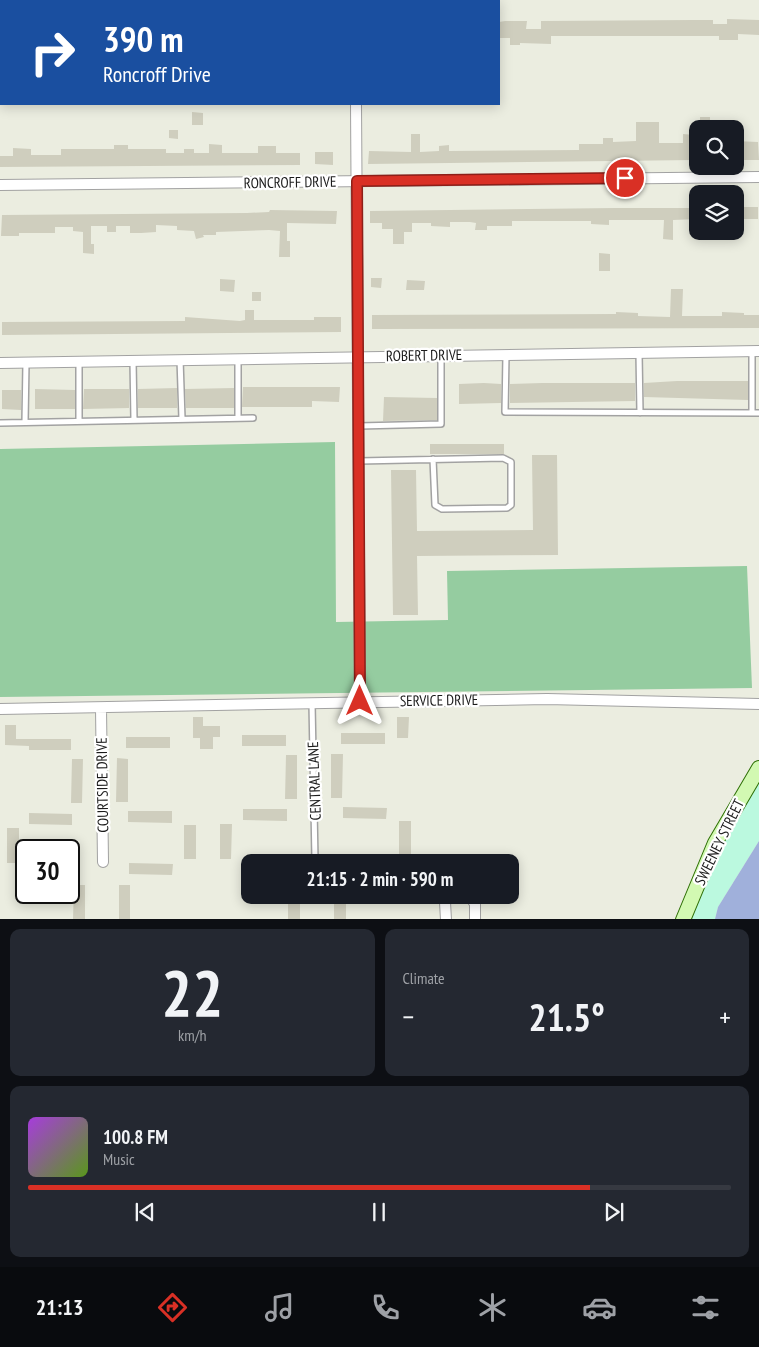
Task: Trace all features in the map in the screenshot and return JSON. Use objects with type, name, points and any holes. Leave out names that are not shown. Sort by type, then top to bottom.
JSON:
[{"type":"street","points":[[356,105],[360,701]]},
{"type":"street","name":"RONCROFF DRIVE","points":[[0,185],[759,176]]},
{"type":"street","name":"ROBERT DRIVE","points":[[0,363],[755,351]]},
{"type":"street","name":"SERVICE DRIVE","points":[[0,709],[548,699],[759,704]]},
{"type":"street","name":"COURTSIDE DRIVE","points":[[101,708],[103,862]]},
{"type":"street","name":"SWEENEY STREET","points":[[683,919],[715,843],[759,768]]},
{"type":"street","points":[[445,904],[446,919]]},
{"type":"street","points":[[475,904],[476,919]]},
{"type":"lane","points":[[752,413],[755,351]]},
{"type":"lane","points":[[639,353],[640,413]]},
{"type":"lane","points":[[506,354],[506,412],[759,413]]},
{"type":"lane","points":[[359,426],[441,424],[441,355]]},
{"type":"lane","points":[[238,358],[238,418]]},
{"type":"lane","points":[[133,360],[134,420]]},
{"type":"lane","points":[[180,360],[182,419]]},
{"type":"lane","points":[[79,362],[79,421]]},
{"type":"lane","points":[[25,422],[26,363]]},
{"type":"lane","points":[[0,423],[253,418]]},
{"type":"lane","points":[[359,461],[432,459],[504,458],[511,462],[511,504],[507,508],[442,510],[435,504],[432,459]]},
{"type":"lane","name":"CENTRAL LANE","points":[[312,702],[316,854]]},
{"type":"green space","points":[[335,442],[336,622],[448,620],[447,571],[747,566],[752,688],[0,697],[0,449]]},
{"type":"green space","points":[[759,772],[759,841],[718,907],[715,919],[684,919]]},
{"type":"water","points":[[759,841],[759,919],[715,919],[718,907]]},
{"type":"building","points":[[727,19],[759,20],[759,35],[738,34],[738,40],[719,40],[719,36],[551,36],[551,44],[520,43],[520,45],[510,45],[510,38],[500,38],[500,22],[505,21],[527,21],[526,29],[541,29],[541,21],[713,20],[713,24],[727,24]]},
{"type":"building","points":[[192,112],[203,113],[203,125],[192,125]]},
{"type":"building","points":[[700,117],[710,117],[710,120],[700,120]]},
{"type":"building","points":[[636,122],[659,122],[659,143],[683,143],[683,134],[689,135],[689,160],[368,164],[369,151],[411,152],[411,134],[420,134],[420,152],[439,151],[439,146],[449,145],[449,151],[579,150],[579,144],[603,144],[603,138],[613,138],[613,142],[636,141]]},
{"type":"building","points":[[169,130],[178,130],[178,139],[169,138]]},
{"type":"building","points":[[744,141],[758,142],[759,160],[744,160]]},
{"type":"building","points":[[209,144],[222,145],[222,153],[258,153],[258,146],[276,146],[276,153],[300,153],[300,165],[0,167],[0,156],[13,156],[13,148],[31,149],[31,155],[61,155],[61,149],[114,149],[114,145],[128,145],[128,149],[166,149],[166,153],[184,153],[184,149],[194,149],[194,153],[209,153]]},
{"type":"building","points":[[315,152],[333,152],[333,165],[315,164]]},
{"type":"building","points":[[744,207],[758,207],[758,219],[744,219]]},
{"type":"building","points":[[689,208],[689,219],[673,220],[673,240],[663,239],[664,220],[609,220],[609,225],[591,224],[591,221],[512,221],[512,226],[487,226],[487,230],[475,230],[476,223],[470,222],[450,222],[450,227],[431,226],[431,223],[412,223],[412,232],[404,232],[404,244],[393,244],[393,229],[382,229],[382,223],[370,223],[370,211]]},
{"type":"building","points":[[270,210],[337,211],[336,224],[287,223],[287,241],[290,241],[290,257],[279,257],[280,231],[269,230],[216,232],[216,235],[203,235],[204,237],[196,239],[194,231],[177,230],[177,226],[156,225],[156,232],[130,233],[130,226],[116,226],[116,232],[107,232],[107,226],[91,226],[91,244],[94,244],[94,254],[83,253],[83,232],[73,231],[73,227],[55,227],[55,233],[19,233],[19,236],[1,236],[2,215],[247,213],[269,212]]},
{"type":"building","points":[[599,253],[610,254],[610,271],[599,271]]},
{"type":"building","points":[[371,278],[382,278],[381,288],[371,287]]},
{"type":"building","points":[[220,279],[235,280],[234,292],[220,291]]},
{"type":"building","points":[[407,280],[425,281],[424,290],[406,290]]},
{"type":"building","points":[[671,289],[683,289],[682,316],[722,316],[722,312],[759,315],[759,328],[372,329],[372,315],[616,314],[616,312],[638,313],[638,316],[670,317]]},
{"type":"building","points":[[252,292],[261,292],[261,301],[252,301]]},
{"type":"building","points":[[245,310],[254,310],[254,320],[314,320],[314,317],[341,317],[341,332],[2,335],[2,322],[185,321],[185,317],[240,321],[245,320]]},
{"type":"building","points":[[748,381],[748,400],[644,397],[644,383]]},
{"type":"building","points":[[635,383],[635,401],[510,403],[510,384]]},
{"type":"building","points":[[459,384],[501,384],[501,403],[459,404]]},
{"type":"building","points":[[243,387],[340,387],[339,402],[312,401],[312,407],[242,407]]},
{"type":"building","points":[[177,388],[177,408],[138,408],[138,389]]},
{"type":"building","points":[[234,388],[234,408],[186,408],[185,389]]},
{"type":"building","points":[[35,389],[75,390],[75,409],[35,409]]},
{"type":"building","points":[[84,389],[129,389],[129,408],[83,409]]},
{"type":"building","points":[[2,390],[21,390],[21,410],[2,409]]},
{"type":"building","points":[[384,397],[437,398],[437,420],[383,421]]},
{"type":"building","points":[[430,444],[504,444],[504,454],[430,454]]},
{"type":"building","points":[[532,455],[557,455],[558,555],[417,556],[418,615],[393,615],[391,470],[416,470],[417,531],[533,530]]},
{"type":"building","points":[[193,717],[203,717],[203,726],[220,726],[220,737],[213,737],[213,749],[200,749],[200,738],[193,738]]},
{"type":"building","points":[[397,717],[409,717],[408,738],[397,738]]},
{"type":"building","points":[[5,725],[16,725],[16,739],[71,739],[71,750],[29,750],[29,746],[5,745]]},
{"type":"building","points":[[341,733],[385,733],[385,744],[341,744]]},
{"type":"building","points":[[242,735],[286,735],[286,746],[242,746]]},
{"type":"building","points":[[126,737],[170,737],[170,748],[126,748]]},
{"type":"building","points":[[331,754],[343,754],[342,798],[331,798]]},
{"type":"building","points":[[286,755],[297,755],[297,799],[285,799]]},
{"type":"building","points":[[117,758],[128,759],[128,802],[116,802]]},
{"type":"building","points":[[72,759],[83,759],[82,803],[71,803]]},
{"type":"building","points":[[343,807],[387,808],[386,819],[343,818]]},
{"type":"building","points":[[243,809],[287,809],[287,821],[243,820]]},
{"type":"building","points":[[128,811],[172,811],[172,823],[128,822]]},
{"type":"building","points":[[29,813],[72,814],[72,825],[29,824]]},
{"type":"building","points":[[399,821],[411,821],[411,854],[399,854]]},
{"type":"building","points":[[220,824],[232,824],[231,859],[220,859]]},
{"type":"building","points":[[184,825],[196,825],[196,859],[184,859]]},
{"type":"building","points":[[7,828],[19,828],[19,839],[15,839],[15,863],[7,863]]},
{"type":"building","points":[[129,863],[173,864],[172,875],[129,874]]},
{"type":"building","points":[[80,885],[85,885],[85,919],[73,919],[73,904],[80,904]]},
{"type":"building","points":[[119,885],[130,885],[130,919],[119,919]]},
{"type":"building","points":[[288,904],[300,904],[300,919],[288,919]]},
{"type":"building","points":[[334,904],[346,904],[346,919],[334,919]]},
{"type":"route","points":[[360,701],[357,181],[625,178]]}]
